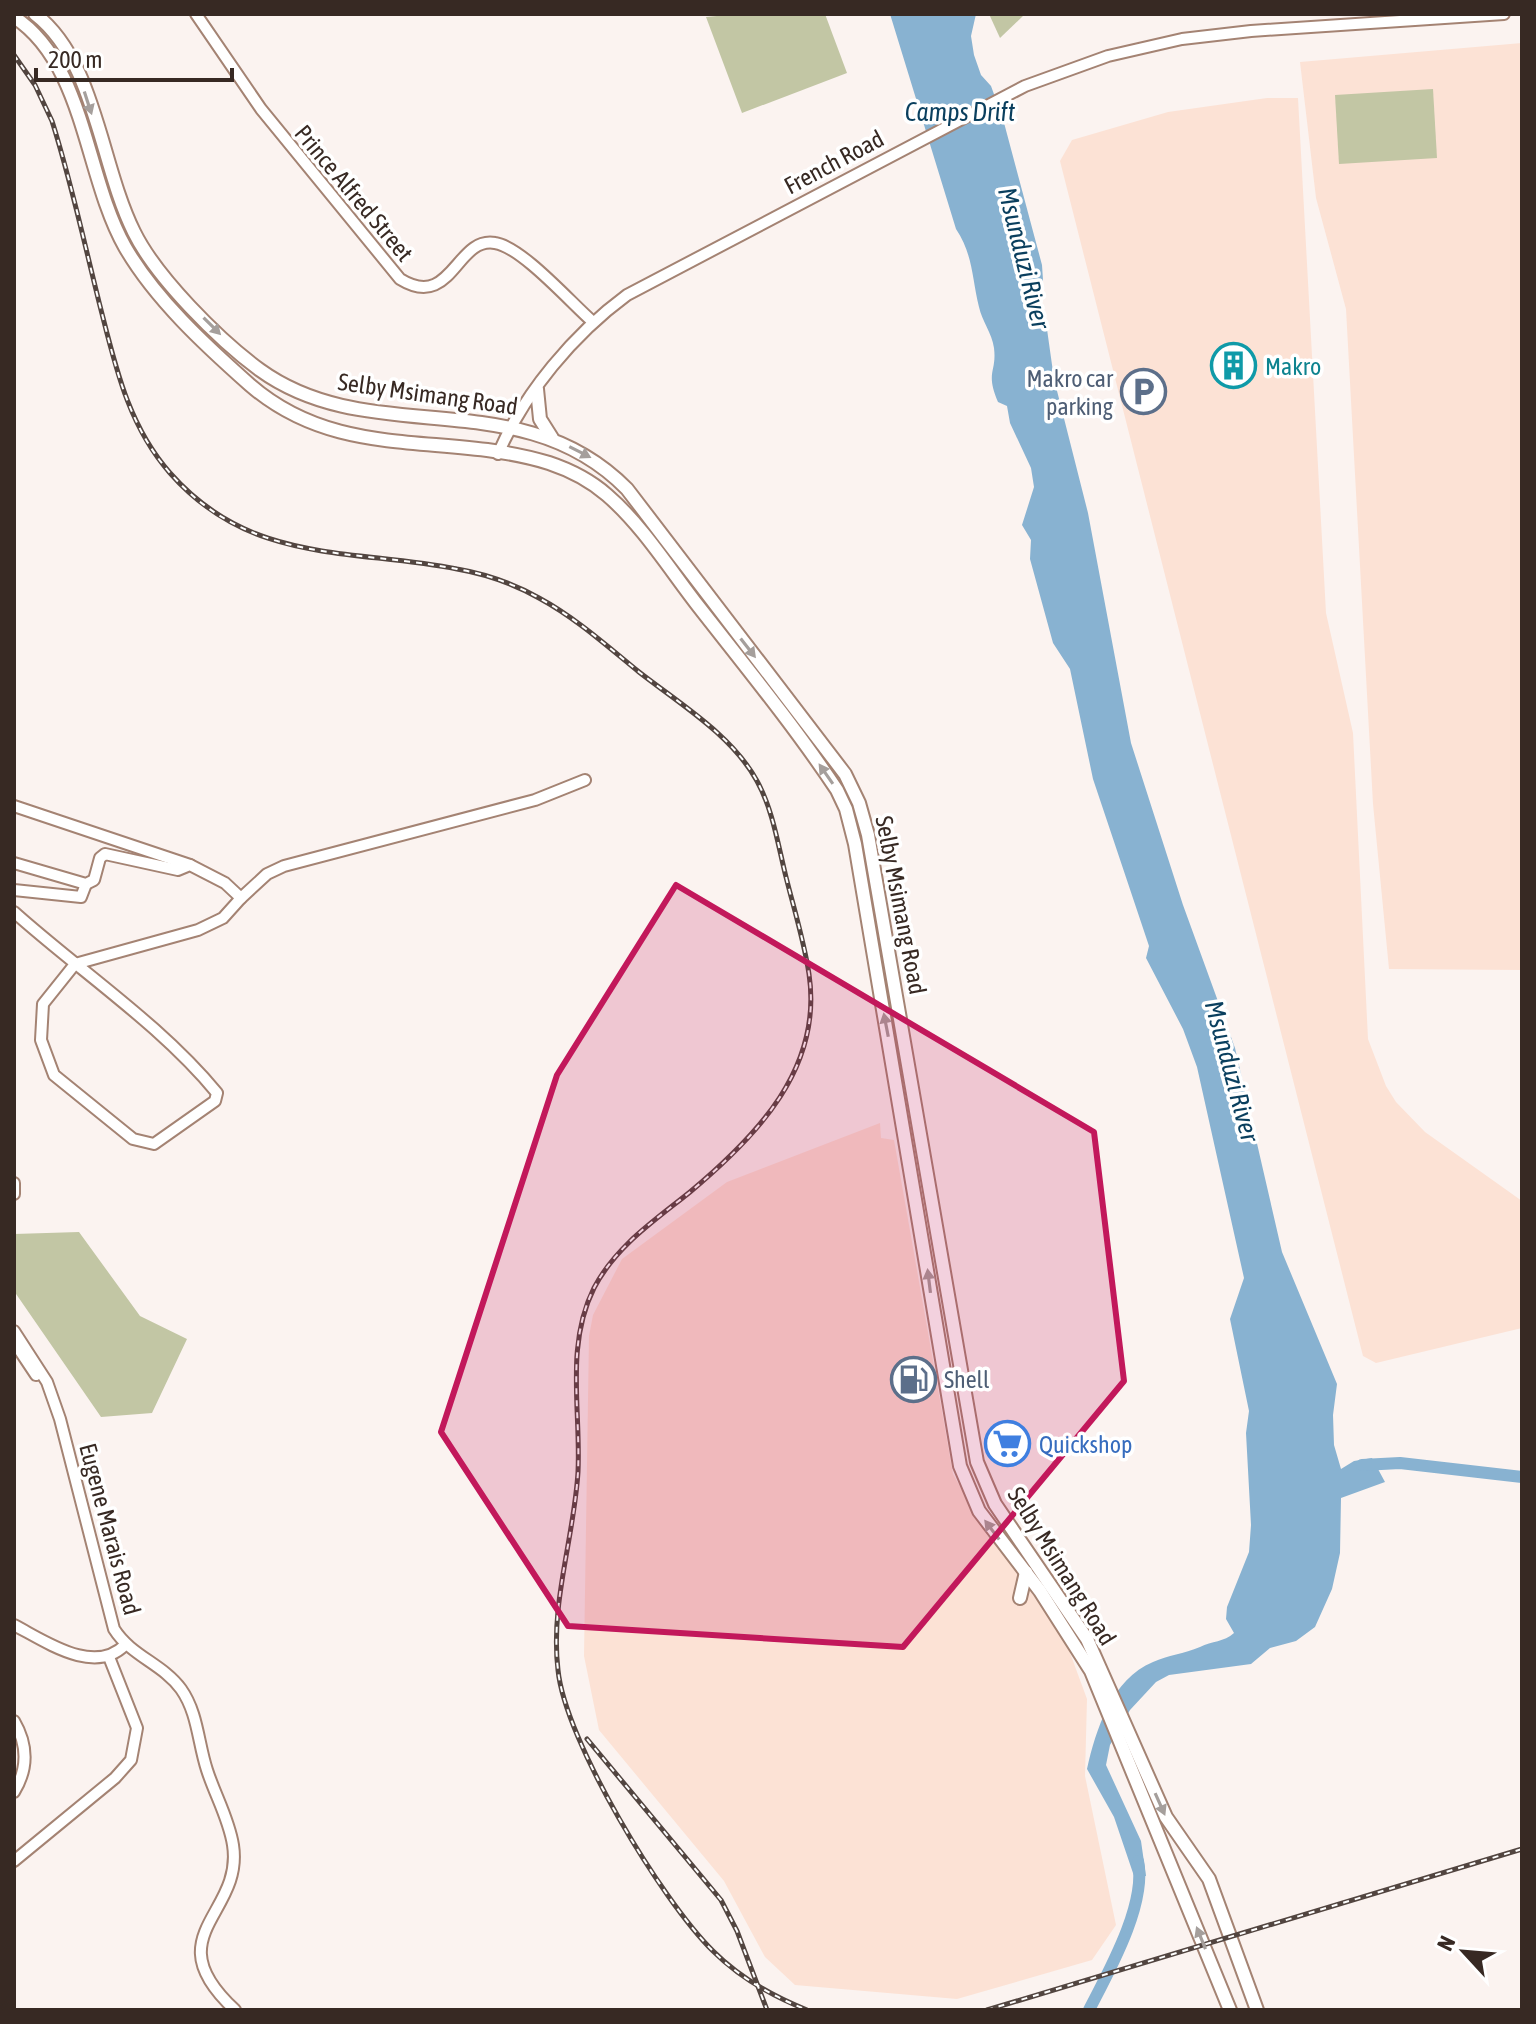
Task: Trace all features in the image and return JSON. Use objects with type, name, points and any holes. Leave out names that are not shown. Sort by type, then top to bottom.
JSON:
[{"type":"main road","name":"Selby Msimang Road","points":[[35,14],[55,31],[76,65],[134,233],[160,273],[241,355],[280,382],[318,400],[365,410],[510,425],[552,438],[596,461],[627,489],[829,753],[859,803],[874,870],[977,1462],[995,1504],[1078,1623],[1230,2010]]},
{"type":"main road","name":"Selby Msimang Road","points":[[14,17],[39,39],[60,69],[106,206],[139,269],[169,305],[245,380],[297,416],[351,437],[531,458],[570,472],[617,505],[826,774],[846,809],[892,1055],[960,1466],[979,1511],[1059,1618],[1104,1688]]},
{"type":"main road","points":[[537,389],[539,415],[552,438]]},
{"type":"main road","points":[[1020,1598],[1026,1572]]},
{"type":"main road","points":[[1048,1579],[1046,1588],[1059,1618]]},
{"type":"main road","name":"Selby Msimang Road","points":[[1124,1736],[1166,1817],[1209,1879],[1257,2010]]},
{"type":"street","name":"Prince Alfred Street","points":[[196,14],[261,109],[395,276],[412,285],[431,287],[478,246],[496,243],[517,254],[593,322]]},
{"type":"street","name":"French Road","points":[[498,454],[510,425],[593,322],[648,283],[1025,86],[1108,56],[1182,39],[1280,28],[1504,14]]},
{"type":"street","points":[[14,912],[75,964],[169,1043],[217,1093],[211,1105],[154,1144],[133,1139],[48,1067],[41,1040],[40,1012],[47,996],[75,964],[198,930],[223,918],[267,874],[284,866],[374,845],[535,800],[585,780]]},
{"type":"street","points":[[14,806],[190,865],[225,883],[241,898]]},
{"type":"street","points":[[14,890],[81,897],[86,884],[94,880],[100,858],[105,854],[178,870],[190,865]]},
{"type":"street","points":[[14,863],[86,884]]},
{"type":"street","points":[[14,1183],[14,1194]]},
{"type":"street","name":"Eugene Marais Road","points":[[14,1331],[40,1369],[63,1427],[111,1620],[125,1645],[172,1679],[188,1700],[206,1767],[224,1813],[234,1859],[204,1934],[202,1965],[213,1990],[235,2010]]},
{"type":"street","name":"Eugene Marais Road","points":[[14,1342],[48,1388]]},
{"type":"street","points":[[14,1625],[76,1654],[109,1657],[125,1645]]},
{"type":"street","points":[[14,1861],[115,1778],[131,1760],[137,1728],[109,1657]]},
{"type":"street","points":[[14,1721],[25,1751],[21,1779],[14,1792]]},
{"type":"highlighted area","points":[[676,885],[1094,1132],[1124,1381],[903,1647],[568,1626],[441,1432],[557,1075]]},
{"type":"shaded area","points":[[1522,43],[1522,970],[1389,969],[1373,804],[1346,309],[1316,198],[1300,62]]},
{"type":"shaded area","points":[[1267,98],[1298,98],[1326,613],[1353,733],[1368,1039],[1386,1086],[1396,1102],[1425,1132],[1522,1201],[1522,1328],[1376,1363],[1363,1356],[1060,161],[1072,140],[1168,112]]},
{"type":"shaded area","points":[[880,1123],[881,1138],[894,1140],[953,1474],[987,1535],[1055,1612],[1087,1699],[1085,1776],[1116,1925],[1092,1960],[957,1999],[795,1985],[765,1957],[724,1881],[599,1730],[584,1656],[589,1336],[593,1315],[622,1259],[727,1182]]},
{"type":"green space","points":[[825,14],[847,73],[742,113],[706,17]]},
{"type":"green space","points":[[989,14],[1025,14],[1000,38]]},
{"type":"green space","points":[[1433,89],[1437,158],[1339,164],[1335,95]]},
{"type":"green space","points":[[79,1232],[140,1316],[187,1339],[152,1413],[101,1417],[14,1291],[14,1234]]},
{"type":"water","name":"Camps Drift","points":[[890,14],[976,14],[971,36],[974,55],[981,75],[991,86],[1003,119],[1042,265],[1043,280],[1038,307],[1045,315],[1054,379],[1088,513],[1131,743],[1183,905],[1235,1048],[1282,1252],[1337,1384],[1333,1415],[1334,1445],[1341,1469],[1354,1461],[1372,1458],[1385,1482],[1341,1498],[1340,1553],[1332,1589],[1315,1627],[1296,1641],[1270,1648],[1251,1664],[1169,1675],[1156,1682],[1130,1710],[1110,1745],[1106,1765],[1141,1841],[1146,1876],[1134,1876],[1114,1817],[1087,1769],[1101,1722],[1116,1693],[1127,1680],[1153,1662],[1222,1640],[1234,1633],[1226,1619],[1227,1607],[1249,1552],[1251,1525],[1246,1433],[1249,1411],[1230,1319],[1244,1278],[1197,1067],[1183,1029],[1146,958],[1149,946],[1093,779],[1070,669],[1053,643],[1030,559],[1031,540],[1022,525],[1034,487],[1031,468],[1010,423],[1007,406],[998,402],[994,392],[993,343],[980,312],[969,257],[956,229]]},
{"type":"waterway","points":[[1362,1465],[1400,1463],[1522,1477]]},
{"type":"waterway","name":"Msunduzi River","points":[[1089,2010],[1132,1917],[1137,1897],[1138,1861]]},
{"type":"railway","points":[[14,55],[35,85],[52,121],[124,392],[143,434],[170,473],[201,503],[234,524],[268,538],[304,548],[468,571],[500,580],[539,598],[578,623],[704,721],[734,749],[763,792],[807,962],[811,1008],[806,1040],[795,1070],[761,1123],[715,1170],[625,1247],[594,1288],[585,1310],[577,1355],[578,1472],[556,1645],[565,1700],[578,1737],[619,1818],[668,1896],[713,1951],[734,1970],[769,1992],[807,2010]]},
{"type":"railway","points":[[587,1739],[721,1900],[737,1931],[767,2010]]},
{"type":"railway","points":[[987,2010],[1522,1849]]},
{"type":"place","name":"Makro","points":[[1234,366]]},
{"type":"place","name":"Makro car parking","points":[[1144,392]]},
{"type":"place","name":"Shell","points":[[913,1379]]},
{"type":"place","name":"Quickshop","points":[[1008,1444]]}]
